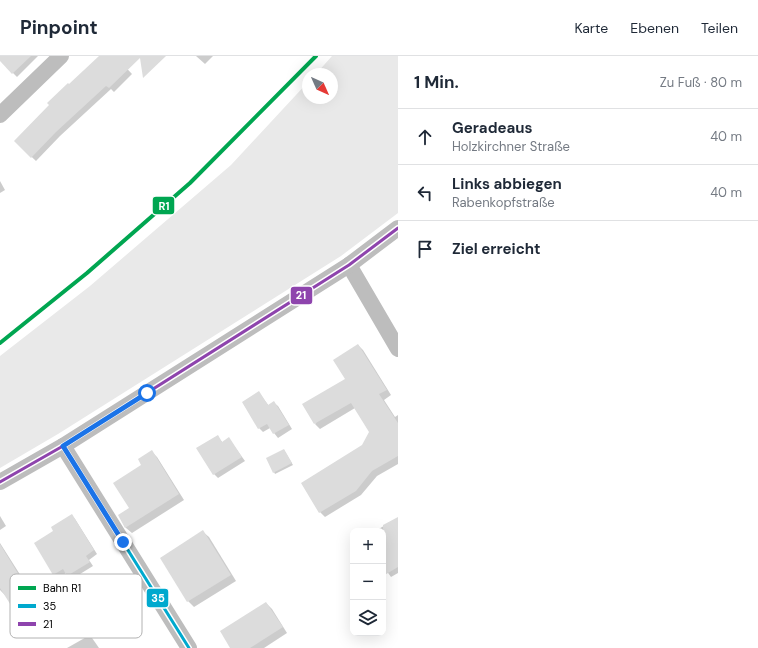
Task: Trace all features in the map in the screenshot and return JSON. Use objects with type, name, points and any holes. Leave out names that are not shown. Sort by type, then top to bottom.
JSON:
[{"type":"street","points":[[0,115],[62,56]]},
{"type":"street","points":[[0,482],[63,446],[349,265],[398,228]]},
{"type":"street","points":[[349,265],[398,349]]},
{"type":"street","points":[[63,446],[189,648]]},
{"type":"shaded area","points":[[332,56],[398,56],[398,213],[341,256],[58,434],[0,468],[0,356],[90,286],[231,165],[302,88],[302,104],[338,104],[338,68],[321,68]]},
{"type":"building","points":[[0,56],[31,56],[12,74],[0,61]]},
{"type":"building","points":[[99,56],[166,56],[143,78],[140,58],[109,88],[106,86],[56,132],[31,158],[14,141],[49,105],[47,103]]},
{"type":"building","points":[[358,344],[387,390],[379,394],[398,423],[398,456],[372,471],[356,491],[319,513],[301,483],[362,445],[369,432],[351,403],[314,424],[302,404],[345,379],[333,360]]},
{"type":"building","points":[[259,391],[268,405],[274,401],[289,425],[273,434],[267,424],[258,429],[242,402]]},
{"type":"building","points":[[218,435],[222,442],[229,437],[242,457],[213,475],[196,448]]},
{"type":"building","points":[[284,449],[292,463],[273,473],[266,458]]},
{"type":"building","points":[[152,450],[179,494],[125,528],[118,515],[129,508],[113,483],[141,465],[138,459]]},
{"type":"building","points":[[72,514],[94,550],[86,556],[90,562],[70,574],[66,574],[63,569],[52,574],[34,543],[53,531],[51,527]]},
{"type":"building","points":[[398,517],[398,567],[386,574],[386,528],[383,528],[383,525]]},
{"type":"building","points":[[203,530],[231,575],[187,602],[160,558]]},
{"type":"building","points":[[0,544],[18,574],[10,574],[10,604],[0,588]]},
{"type":"building","points":[[266,602],[283,627],[250,648],[230,648],[220,631]]},
{"type":"rail line","name":"R1","points":[[0,343],[87,273],[190,183],[316,56]]},
{"type":"transit line","name":"21","points":[[0,482],[63,446],[349,265],[398,228]]},
{"type":"transit line","name":"35","points":[[63,446],[189,648]]},
{"type":"route","points":[[123,542],[63,446],[147,393]]}]
